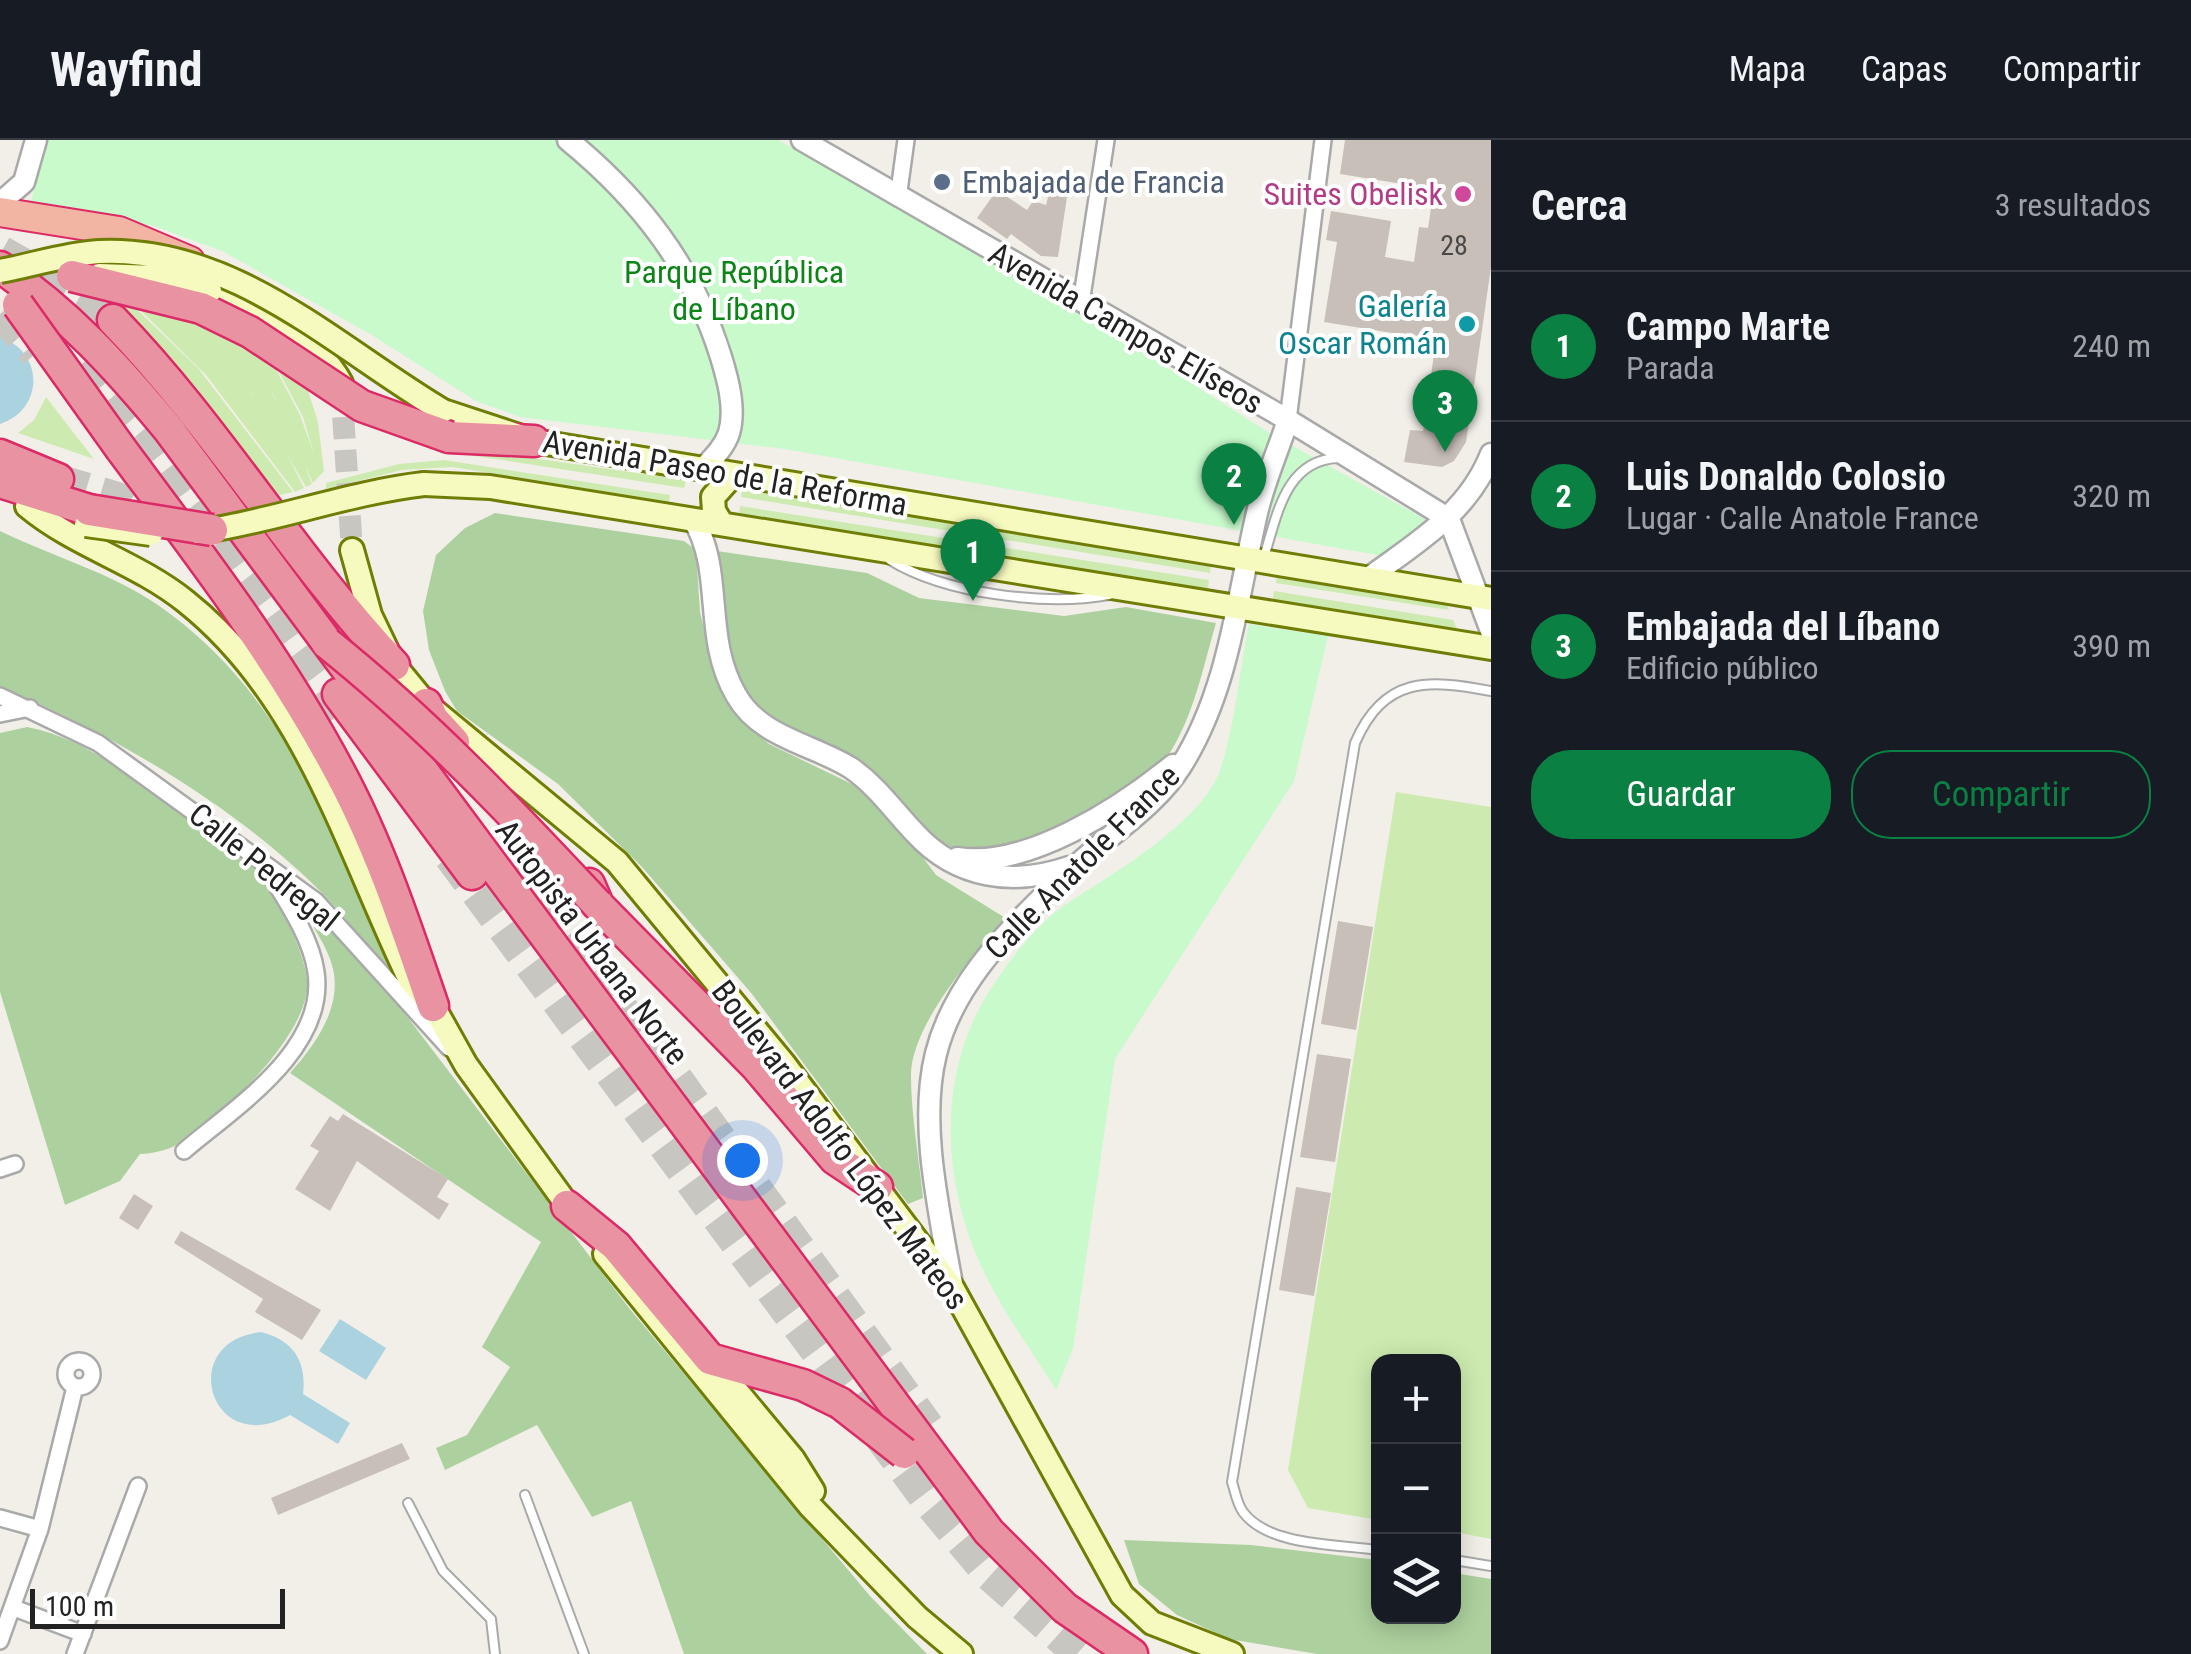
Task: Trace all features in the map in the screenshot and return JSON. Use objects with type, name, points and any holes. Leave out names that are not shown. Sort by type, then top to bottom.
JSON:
[{"type":"highway","points":[[0,212],[120,231],[209,281]]},
{"type":"highway","name":"Autopista Urbana Norte","points":[[9,268],[111,360],[169,430],[989,1532],[1065,1608],[1132,1654]]},
{"type":"highway","points":[[72,276],[213,313],[263,340],[362,406],[534,441]]},
{"type":"highway","points":[[9,298],[260,636],[352,796],[432,1006]]},
{"type":"highway","name":"Autopista Urbana Norte","points":[[9,298],[102,381],[191,492],[904,1453],[1001,1576],[1094,1654]]},
{"type":"highway","points":[[112,320],[196,414],[337,604],[394,665]]},
{"type":"highway","points":[[35,354],[223,611],[282,678]]},
{"type":"highway","points":[[0,455],[58,479]]},
{"type":"highway","points":[[0,482],[88,510],[212,530]]},
{"type":"highway","points":[[327,643],[403,706],[506,806],[706,1013],[835,1159],[877,1187]]},
{"type":"highway","points":[[426,704],[433,719],[584,877],[598,905]]},
{"type":"highway","points":[[506,806],[543,832]]},
{"type":"highway","points":[[567,1206],[616,1246],[710,1359],[822,1393],[904,1453]]},
{"type":"main road","points":[[9,268],[104,252],[281,304],[446,424]]},
{"type":"main road","points":[[9,268],[72,276],[136,275],[209,281],[306,342],[341,383]]},
{"type":"main road","name":"Avenida Paseo de la Reforma","points":[[534,441],[1482,597]]},
{"type":"main road","points":[[722,524],[714,511],[714,497],[732,476]]},
{"type":"main road","name":"Avenida Paseo de la Reforma","points":[[0,495],[86,525],[153,534],[276,520],[397,487],[490,487],[1491,648]]},
{"type":"main road","points":[[27,506],[66,536],[168,588],[214,626],[256,674],[315,767],[410,980],[432,1006],[466,1065],[567,1206],[658,1322],[835,1533],[916,1617],[961,1654]]},
{"type":"main road","name":"Boulevard Adolfo López Mateos","points":[[352,550],[361,594],[394,665],[426,704],[618,862],[678,931],[954,1288],[1122,1595],[1152,1623],[1232,1654]]},
{"type":"main road","points":[[710,1359],[803,1474],[835,1533]]},
{"type":"main road","points":[[1152,1623],[1164,1654]]},
{"type":"street","points":[[0,203],[24,182],[36,140]]},
{"type":"street","points":[[568,140],[623,190],[664,237],[708,321],[729,389],[731,422],[723,446],[702,470]]},
{"type":"street","name":"Avenida Campos Elíseos","points":[[802,140],[1288,420],[1449,520]]},
{"type":"street","points":[[898,198],[906,140]]},
{"type":"street","points":[[1081,303],[1106,140]]},
{"type":"street","name":"Calle Anatole France","points":[[954,1288],[928,1148],[926,1096],[934,1054],[945,1020],[984,960],[1076,865],[1160,792],[1190,751],[1212,705],[1255,560],[1258,509],[1288,420],[1323,140]]},
{"type":"street","points":[[1367,579],[1449,520],[1484,472],[1491,454]]},
{"type":"street","points":[[693,519],[710,552],[715,636],[737,697],[766,727],[865,779],[935,852],[970,871],[1001,878],[1037,878],[1076,865]]},
{"type":"street","points":[[1449,520],[1482,597],[1491,631]]},
{"type":"street","name":"Calle Pedregal","points":[[0,696],[98,743],[262,860],[328,913],[362,948],[408,1008],[466,1065]]},
{"type":"street","points":[[0,714],[30,708]]},
{"type":"street","points":[[935,852],[976,860],[1024,854],[1138,791],[1190,751]]},
{"type":"street","points":[[184,1151],[292,1052],[310,1013],[316,970],[291,911],[262,860]]},
{"type":"street","points":[[0,1641],[40,1530],[75,1386]]},
{"type":"street","points":[[75,1654],[138,1486]]},
{"type":"street","points":[[0,1518],[40,1530]]},
{"type":"street","points":[[14,1608],[83,1634]]},
{"type":"lane","points":[[1255,560],[1295,476],[1310,463],[1324,459],[1358,464]]},
{"type":"lane","points":[[1371,1549],[1281,1536],[1253,1522],[1241,1510],[1232,1482],[1355,743],[1379,703],[1398,691],[1422,683],[1491,691]]},
{"type":"lane","points":[[525,1495],[584,1654]]},
{"type":"lane","points":[[408,1503],[444,1571],[491,1618],[495,1654]]},
{"type":"lane","points":[[1461,1561],[1491,1566]]},
{"type":"green space","name":"Parque República de Líbano","points":[[44,140],[778,140],[1083,314],[1271,434],[1432,523],[1388,557],[785,449],[520,417],[476,401],[370,334],[222,251],[151,225],[29,212]]},
{"type":"green space","points":[[78,299],[130,303],[198,368],[293,492],[270,497]]},
{"type":"green space","points":[[133,303],[180,314],[203,333],[253,396],[304,488],[295,492],[206,375]]},
{"type":"green space","points":[[185,315],[224,331],[242,348],[267,384],[312,484],[306,487],[251,393]]},
{"type":"green space","points":[[229,332],[269,356],[300,415],[314,454],[303,417],[271,357],[306,384],[318,422],[324,471],[313,483],[274,396]]},
{"type":"green space","points":[[46,397],[94,459],[18,433],[34,420]]},
{"type":"green space","points":[[420,442],[686,480],[684,488],[462,454]]},
{"type":"green space","points":[[444,460],[670,495],[669,502],[452,467],[402,470],[326,489],[326,483],[399,464]]},
{"type":"green space","points":[[743,489],[1211,565],[1210,573],[741,497]]},
{"type":"green space","points":[[740,506],[1209,580],[1208,589],[739,515]]},
{"type":"green space","points":[[495,513],[684,541],[696,550],[700,612],[715,673],[733,713],[769,744],[854,785],[889,812],[936,875],[1007,919],[947,991],[921,1035],[914,1056],[912,1105],[923,1198],[908,1204],[752,994],[642,867],[558,784],[457,711],[429,650],[423,611],[436,555],[465,528]]},
{"type":"green space","points":[[0,531],[101,574],[158,605],[202,640],[240,680],[302,769],[394,969],[390,972],[325,896],[245,826],[125,748],[0,686]]},
{"type":"green space","points":[[717,551],[867,573],[919,598],[1064,616],[1126,607],[1216,623],[1183,728],[1156,772],[1137,792],[1106,814],[1027,845],[996,853],[974,853],[948,845],[935,836],[865,767],[782,728],[754,707],[731,659]]},
{"type":"green space","points":[[1277,575],[1445,601],[1449,610],[1276,583]]},
{"type":"green space","points":[[1274,591],[1453,620],[1457,629],[1273,599]]},
{"type":"green space","points":[[1249,624],[1328,636],[1294,781],[1115,1059],[1073,1349],[1056,1390],[988,1280],[961,1209],[951,1134],[960,1059],[990,990],[1033,933],[1054,913],[1173,830],[1208,792],[1219,773],[1229,739]]},
{"type":"green space","points":[[27,727],[91,751],[243,855],[286,919],[307,977],[304,1005],[282,1046],[219,1115],[183,1142],[140,1154],[120,1181],[65,1205],[0,992],[0,733]]},
{"type":"green space","points":[[1396,792],[1491,807],[1491,1539],[1461,1533],[1461,1354],[1371,1354],[1371,1519],[1308,1508],[1288,1470]]},
{"type":"green space","points":[[297,892],[380,981],[629,1308],[870,1596],[927,1654],[684,1654],[631,1501],[592,1517],[537,1425],[445,1470],[436,1448],[467,1435],[510,1367],[482,1347],[541,1242],[290,1073],[324,1026],[335,984],[330,959]]},
{"type":"green space","points":[[1124,1540],[1251,1545],[1371,1559],[1371,1624],[1461,1624],[1461,1574],[1491,1579],[1491,1654],[1317,1654],[1229,1639],[1177,1615],[1139,1584]]},
{"type":"water","points":[[0,337],[15,344],[25,355],[33,381],[25,407],[0,424]]},
{"type":"water","points":[[340,1319],[386,1348],[366,1380],[319,1351]]},
{"type":"water","points":[[261,1332],[282,1340],[296,1354],[303,1372],[303,1394],[350,1423],[338,1444],[290,1415],[262,1425],[240,1422],[223,1411],[213,1394],[211,1374],[218,1355],[234,1340]]},
{"type":"building","points":[[1345,140],[1491,140],[1491,267],[1466,442],[1454,461],[1442,467],[1404,462],[1410,430],[1423,431],[1436,340],[1324,322],[1337,242],[1326,240],[1331,211],[1391,221],[1385,257],[1414,262],[1419,227],[1428,228],[1434,189],[1340,174]]},
{"type":"building","points":[[1050,189],[1068,190],[1058,257],[1041,256],[1011,234],[1007,239],[977,218],[997,190],[1027,210],[1033,201],[1046,205]]},
{"type":"building","points":[[1338,921],[1373,927],[1356,1030],[1321,1024]]},
{"type":"building","points":[[1317,1054],[1351,1059],[1335,1162],[1300,1157]]},
{"type":"building","points":[[343,1114],[448,1179],[437,1197],[449,1204],[439,1220],[357,1161],[330,1211],[295,1189],[319,1151],[310,1146],[330,1116],[338,1121]]},
{"type":"building","points":[[1296,1187],[1331,1193],[1314,1296],[1279,1290]]},
{"type":"building","points":[[134,1194],[153,1206],[138,1230],[119,1218]]},
{"type":"building","points":[[181,1231],[321,1310],[302,1340],[255,1312],[263,1299],[174,1243]]},
{"type":"building","points":[[402,1443],[410,1459],[278,1515],[271,1498]]},
{"type":"tunnel","points":[[2,251],[96,303],[113,320]]},
{"type":"tunnel","points":[[0,314],[35,354]]},
{"type":"tunnel","points":[[77,368],[142,444],[347,720]]},
{"type":"tunnel","points":[[341,384],[352,550]]},
{"type":"tunnel","points":[[58,479],[118,497],[159,524]]},
{"type":"tunnel","points":[[449,857],[927,1502],[989,1576],[1077,1654]]},
{"type":"tunnel","points":[[511,866],[676,1076],[929,1426]]},
{"type":"place","name":"Embajada de Francia","points":[[942,182]]},
{"type":"place","name":"Suites Obelisk","points":[[1463,194]]},
{"type":"place","name":"Galería Oscar Román","points":[[1467,324]]},
{"type":"place","name":"Embajada del Líbano","points":[[1445,452]]},
{"type":"place","name":"Luis Donaldo Colosio","points":[[1234,525]]},
{"type":"place","name":"Campo Marte","points":[[973,601]]}]
